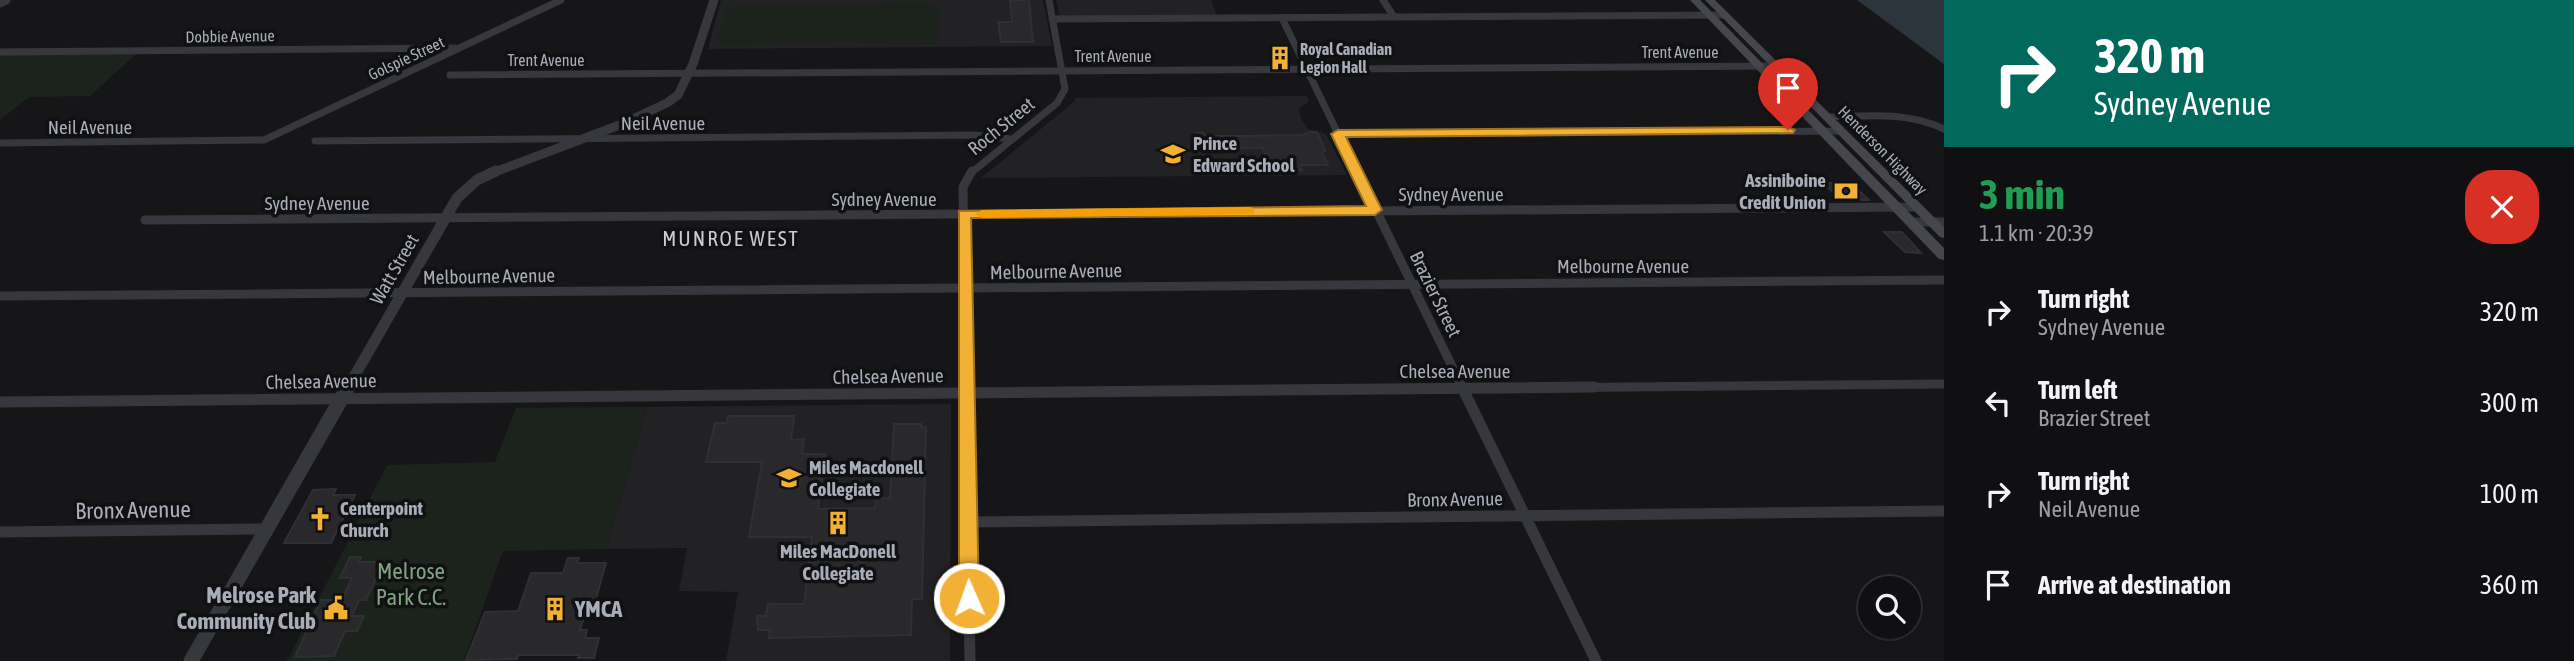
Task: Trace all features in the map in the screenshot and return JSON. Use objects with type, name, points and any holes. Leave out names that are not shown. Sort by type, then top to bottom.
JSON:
[{"type":"main road","name":"Henderson Highway","points":[[1695,0],[1944,256]]},
{"type":"main road","name":"Henderson Highway","points":[[1710,0],[1917,207],[1938,222],[1944,234]]},
{"type":"main road","points":[[1809,117],[1827,117]]},
{"type":"street","points":[[0,3],[6,0]]},
{"type":"street","name":"Golspie Street","points":[[264,140],[561,0]]},
{"type":"street","name":"Watt Street","points":[[191,661],[457,198],[477,180],[667,103],[680,92],[714,0]]},
{"type":"street","name":"Roch Street","points":[[970,661],[963,187],[971,172],[1057,103],[1065,89],[1049,0]]},
{"type":"street","points":[[1383,0],[1394,17]]},
{"type":"street","points":[[1052,19],[1725,15]]},
{"type":"street","name":"Brazier Street","points":[[1282,18],[1596,661]]},
{"type":"street","name":"Dobbie Avenue","points":[[0,52],[459,48]]},
{"type":"street","name":"Trent Avenue","points":[[450,75],[1775,66]]},
{"type":"street","points":[[1827,117],[1914,118],[1933,122],[1944,129]]},
{"type":"street","points":[[1338,134],[1841,131]]},
{"type":"street","name":"Neil Avenue","points":[[314,141],[974,135],[1011,139]]},
{"type":"street","name":"Neil Avenue","points":[[0,143],[264,140]]},
{"type":"street","name":"Sydney Avenue","points":[[145,220],[1917,207]]},
{"type":"street","points":[[1911,222],[1938,222]]},
{"type":"street","name":"Melbourne Avenue","points":[[0,296],[1944,280]]},
{"type":"street","name":"Chelsea Avenue","points":[[0,402],[1944,384]]},
{"type":"street","name":"Bronx Avenue","points":[[967,522],[1944,511]]},
{"type":"street","name":"Bronx Avenue","points":[[0,532],[265,529]]},
{"type":"shaded area","points":[[721,0],[1043,0],[1052,46],[708,49]]},
{"type":"shaded area","points":[[1056,0],[1211,0],[1217,16],[1060,17]]},
{"type":"shaded area","points":[[1857,0],[1944,0],[1944,64]]},
{"type":"shaded area","name":"Prince Edward School","points":[[1307,96],[1309,101],[1299,109],[1301,119],[1308,129],[1326,134],[1347,175],[981,178],[1075,101],[1075,98]]},
{"type":"shaded area","name":"Miles Macdonell Collegiate","points":[[951,404],[950,661],[726,661],[738,592],[679,591],[687,548],[606,549],[647,407]]},
{"type":"green space","points":[[921,2],[932,5],[939,12],[937,44],[836,42],[731,46],[720,45],[715,41],[727,10],[736,6]]},
{"type":"green space","points":[[136,54],[90,96],[29,97],[0,120],[0,55]]},
{"type":"green space","name":"Melrose Park C.C.","points":[[647,407],[606,549],[503,551],[464,661],[287,661],[387,465],[495,462],[516,408]]},
{"type":"building","points":[[1010,0],[1029,0],[1033,42],[1001,42],[998,22],[1012,22]]},
{"type":"building","name":"Prince Edward School","points":[[1317,132],[1328,165],[1300,165],[1302,170],[1271,171],[1263,148],[1212,149],[1200,152],[1195,133],[1204,133],[1205,136],[1244,136],[1303,135]]},
{"type":"building","name":"Assiniboine Credit Union","points":[[1823,183],[1851,183],[1869,200],[1841,200]]},
{"type":"building","points":[[1884,232],[1902,232],[1921,253],[1905,252]]},
{"type":"building","name":"Miles MacDonell Collegiate","points":[[728,416],[794,416],[791,440],[804,439],[802,454],[825,454],[818,509],[875,508],[876,498],[890,498],[894,424],[921,424],[921,427],[926,427],[922,599],[912,599],[911,635],[769,638],[770,630],[758,630],[757,616],[766,616],[768,604],[804,604],[812,537],[749,537],[762,462],[706,462],[715,423],[727,423]]},
{"type":"building","name":"Centerpoint Church","points":[[336,489],[333,495],[355,495],[331,543],[284,543],[313,490]]},
{"type":"building","name":"Melrose Park Community Club","points":[[350,557],[361,557],[359,562],[384,562],[366,600],[359,600],[352,616],[364,616],[357,631],[345,631],[334,656],[295,657],[321,600],[342,600],[352,578],[340,578]]},
{"type":"building","name":"YMCA","points":[[568,558],[579,558],[577,563],[606,563],[594,606],[587,607],[580,630],[587,630],[585,638],[599,638],[594,658],[578,658],[579,655],[518,655],[517,659],[466,660],[485,612],[518,611],[531,573],[563,573]]},
{"type":"slow traffic","points":[[982,214],[1249,211]]},
{"type":"place","name":"Royal Canadian Legion Hall","points":[[1280,58]]},
{"type":"place","name":"Prince Edward School","points":[[1173,154]]},
{"type":"place","name":"Assiniboine Credit Union","points":[[1846,191]]},
{"type":"place","name":"Miles Macdonell Collegiate","points":[[789,478]]},
{"type":"place","name":"Centerpoint Church","points":[[320,519]]},
{"type":"place","name":"Miles MacDonell Collegiate","points":[[838,523]]},
{"type":"place","name":"Melrose Park Community Club","points":[[336,608]]},
{"type":"place","name":"YMCA","points":[[555,609]]},
{"type":"district","name":"MUNROE WEST","points":[[731,239]]},
{"type":"route","points":[[969,598],[964,214],[1375,210],[1338,134],[1788,130]]}]
